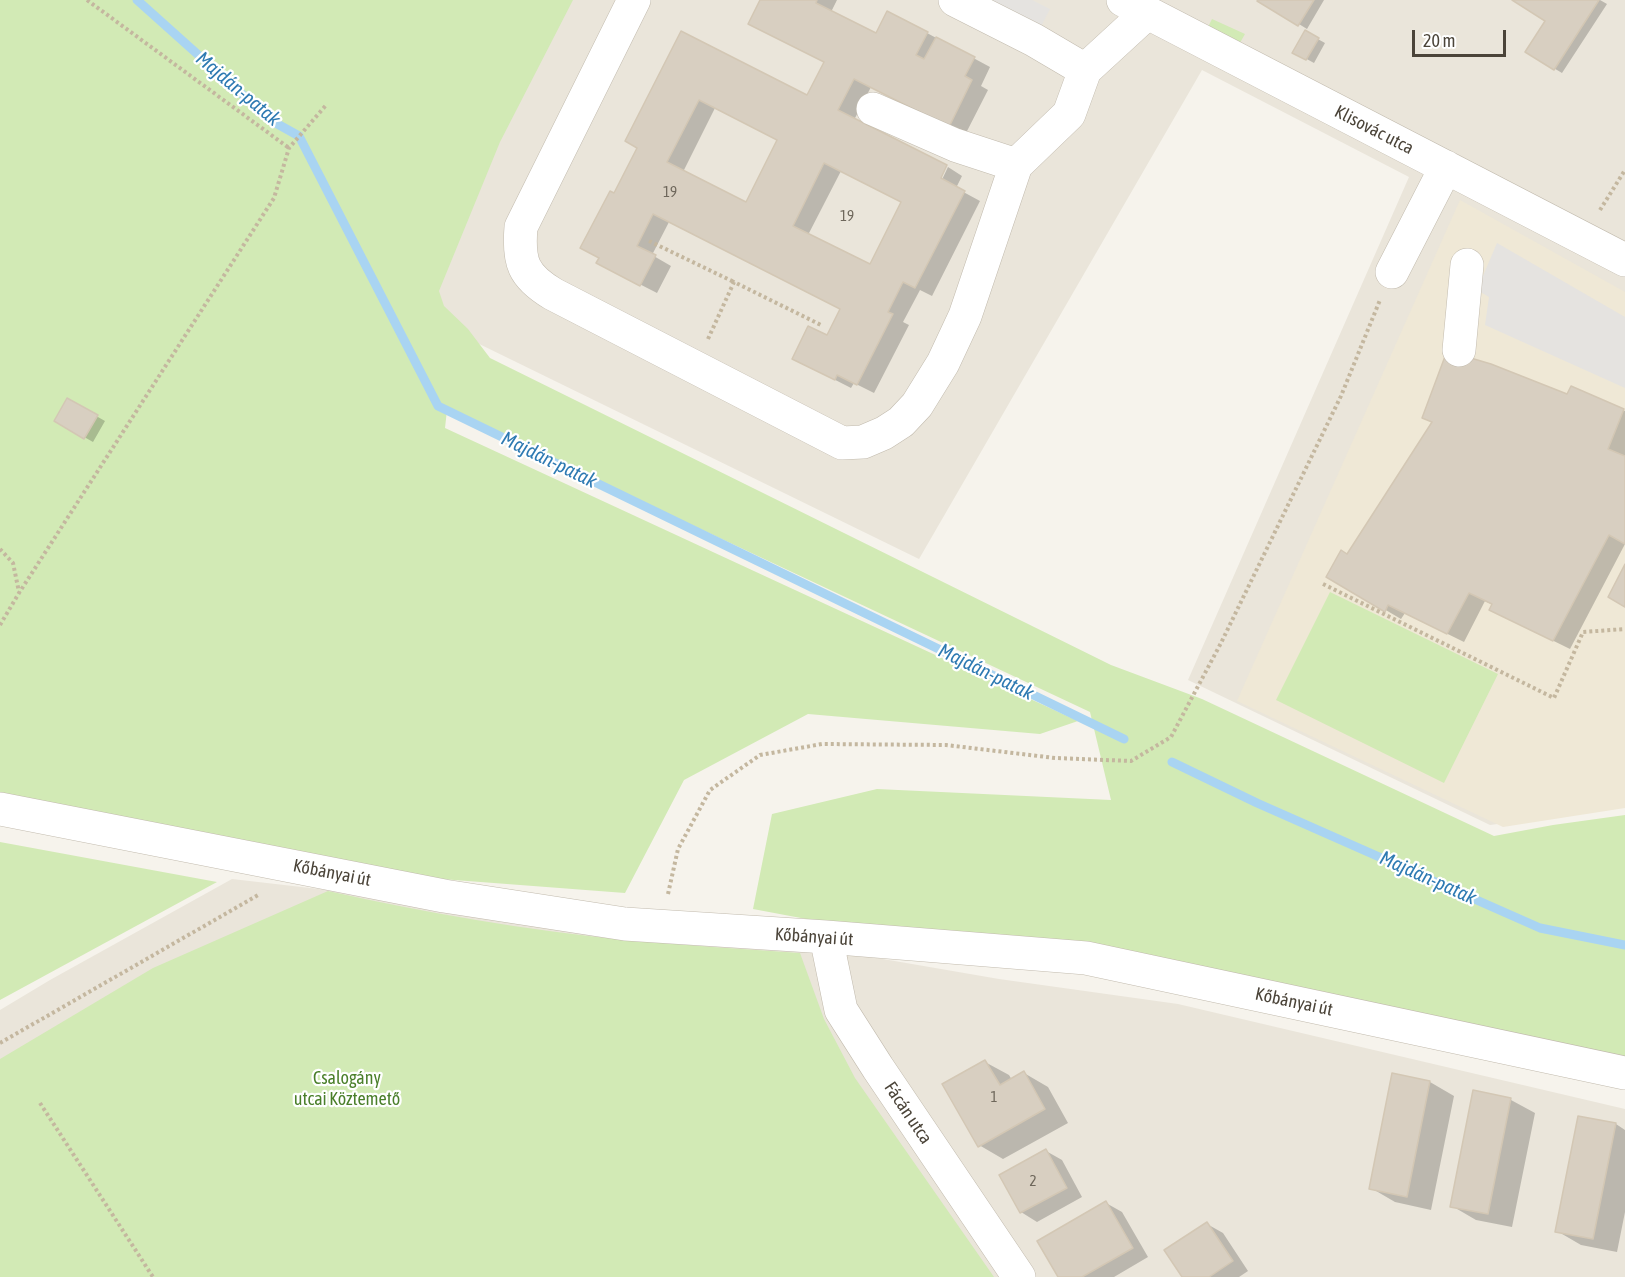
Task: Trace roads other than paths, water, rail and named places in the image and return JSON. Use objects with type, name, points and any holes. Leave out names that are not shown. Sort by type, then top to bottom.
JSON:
[{"type":"street","points":[[634,0],[521,227],[519,249],[524,268],[537,284],[553,294],[842,443],[863,442],[884,433],[901,422],[916,405],[943,363],[965,316],[1016,165],[1070,114],[1085,70],[1135,6]]},
{"type":"street","points":[[955,0],[1034,40],[1085,70]]},
{"type":"street","name":"Klisovác utca","points":[[1135,6],[1625,260]]},
{"type":"street","points":[[873,109],[955,145],[1016,165]]},
{"type":"street","points":[[1392,272],[1446,167]]},
{"type":"street","points":[[1459,350],[1467,265]]},
{"type":"street","name":"Kőbányai út","points":[[0,809],[444,896],[625,924],[826,937],[1086,958],[1625,1073]]},
{"type":"street","name":"Fácán utca","points":[[826,937],[841,1010],[884,1078],[1019,1277]]},
{"type":"waterway","name":"Majdán-patak","points":[[137,0],[272,121],[299,136],[438,406],[1124,739]]},
{"type":"waterway","name":"Majdán-patak","points":[[1172,762],[1257,803],[1540,928],[1625,945]]},
{"type":"park label","name":"Csalogány utcai Köztemető","points":[[347,1088]]}]
